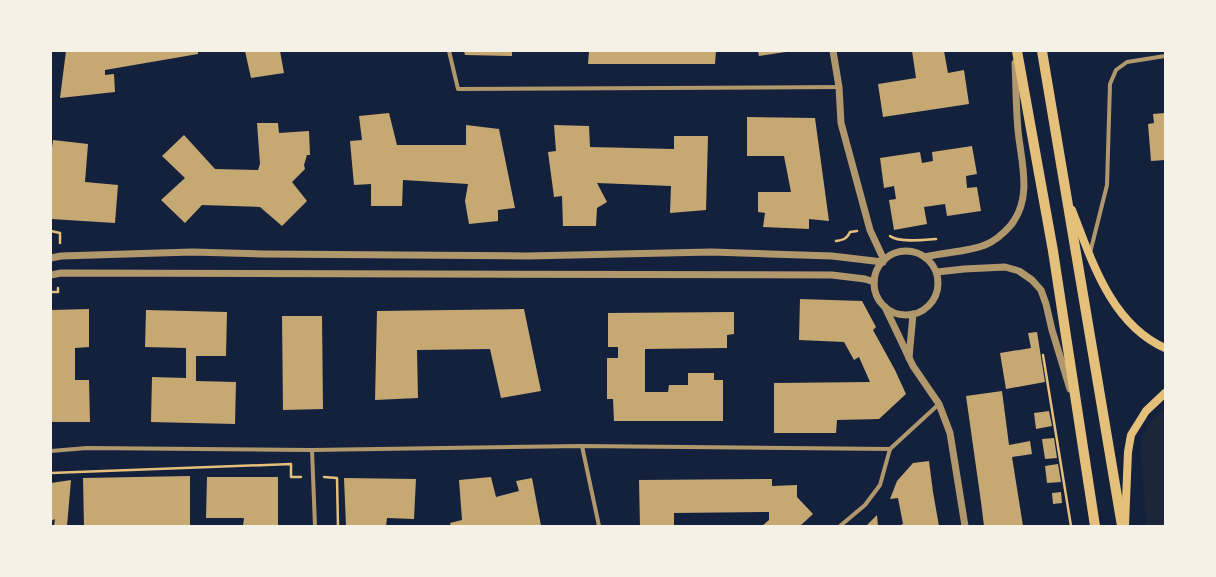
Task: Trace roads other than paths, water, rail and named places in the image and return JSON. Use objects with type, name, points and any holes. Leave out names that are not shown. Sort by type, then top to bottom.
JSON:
[{"type":"main road","points":[[1016,51],[1053,251],[1095,526]]},
{"type":"main road","points":[[1042,51],[1123,526]]},
{"type":"main road","points":[[1066,196],[1104,287],[1115,305],[1129,322],[1142,334],[1165,348]]},
{"type":"main road","points":[[1123,526],[1128,452],[1131,435],[1146,411],[1165,393]]},
{"type":"street","points":[[449,51],[458,89],[839,87]]},
{"type":"street","points":[[833,51],[839,87],[841,123],[870,230],[884,261]]},
{"type":"street","points":[[925,257],[984,245],[996,239],[1007,230],[1020,210],[1024,186],[1023,165],[1018,131],[1016,51]]},
{"type":"street","points":[[1090,255],[1107,186],[1110,84],[1116,70],[1127,62],[1165,56]]},
{"type":"street","points":[[885,307],[894,312],[913,314],[923,310],[931,303],[936,294],[938,283],[937,272],[925,257],[915,252],[904,251],[893,254],[884,261],[876,274],[874,282],[879,300],[885,307],[913,366],[939,404],[950,433],[965,526]]},
{"type":"street","points":[[51,258],[61,256],[192,252],[527,256],[712,252],[832,256],[884,261]]},
{"type":"street","points":[[937,272],[1005,267],[1019,271],[1032,280],[1041,290],[1046,304],[1052,330],[1078,412]]},
{"type":"street","points":[[51,275],[61,273],[832,275],[865,279],[874,282]]},
{"type":"street","points":[[909,358],[913,314]]},
{"type":"street","points":[[840,526],[865,505],[880,485],[890,448],[939,404]]},
{"type":"street","points":[[51,451],[86,448],[312,450],[582,446],[890,448]]},
{"type":"street","points":[[582,446],[599,526]]},
{"type":"street","points":[[312,450],[315,526]]}]
